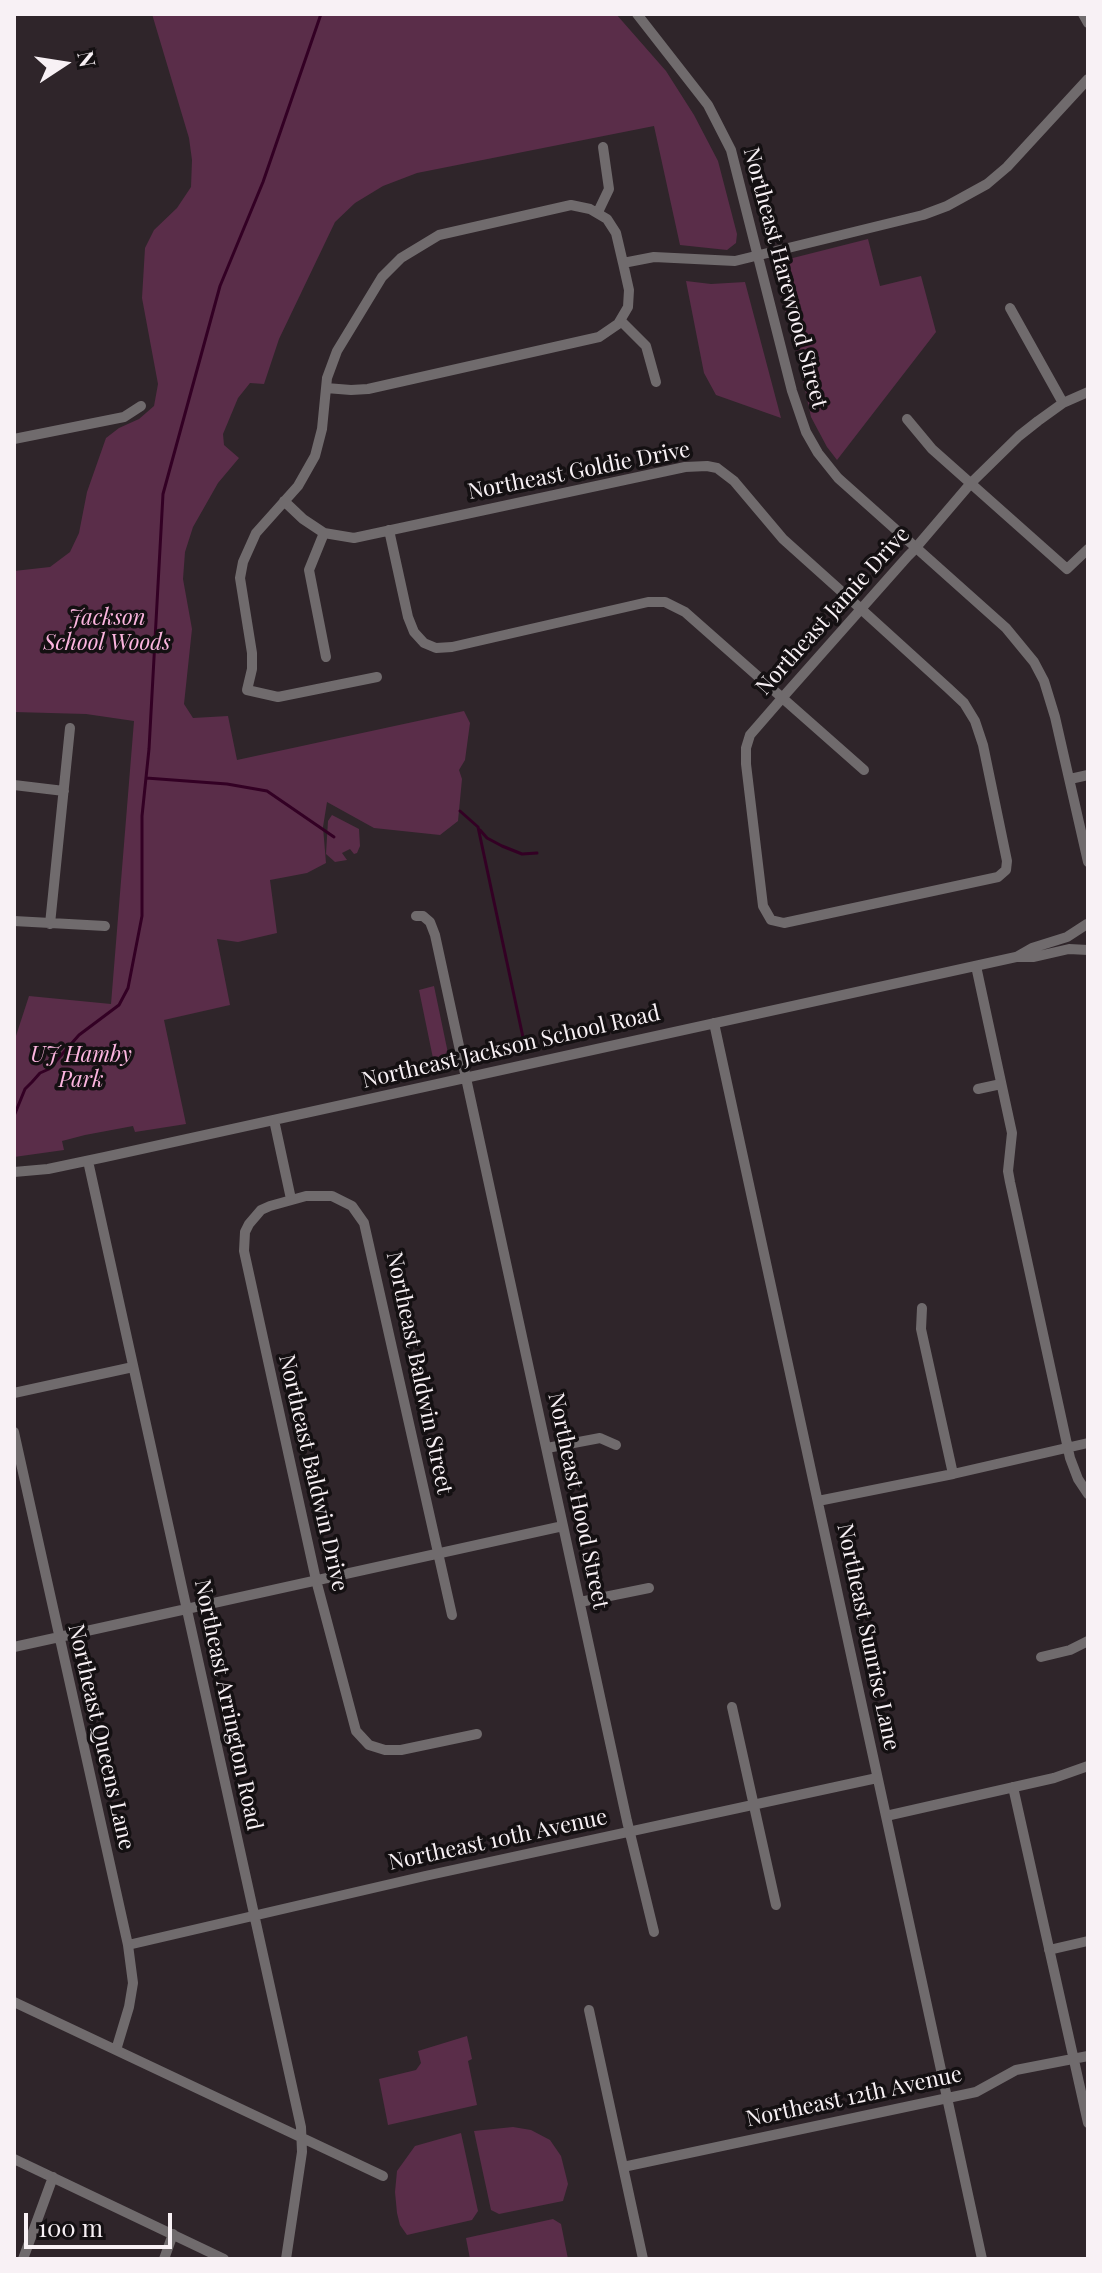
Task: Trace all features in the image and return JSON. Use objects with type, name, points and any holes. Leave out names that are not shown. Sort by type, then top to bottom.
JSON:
[{"type":"street","name":"Northeast Harewood Street","points":[[637,14],[718,120],[734,161],[795,404],[806,432],[838,478],[1006,628],[1034,662],[1048,691],[1088,862]]},
{"type":"street","points":[[1083,14],[1088,23]]},
{"type":"street","points":[[623,263],[654,257],[722,262],[923,215],[987,184],[1007,167],[1088,79]]},
{"type":"street","points":[[598,212],[609,189],[603,147]]},
{"type":"street","points":[[326,388],[368,389],[595,339],[609,332],[621,321],[628,307],[629,294],[616,233],[598,212],[571,205],[439,235],[413,249],[389,268],[337,351],[326,388],[322,429],[315,456],[302,480],[256,533],[242,567],[241,594],[252,653],[247,690],[278,697],[377,677]]},
{"type":"street","points":[[1010,308],[1063,403]]},
{"type":"street","points":[[621,321],[646,346],[656,382]]},
{"type":"street","name":"Northeast Jamie Drive","points":[[771,920],[763,906],[746,748],[750,735],[971,483],[1019,436],[1063,403],[1088,392]]},
{"type":"street","points":[[14,439],[124,417],[141,406]]},
{"type":"street","points":[[907,419],[932,449],[1067,569],[1088,549]]},
{"type":"street","name":"Northeast Goldie Drive","points":[[324,533],[354,538],[685,467],[717,468],[734,481],[783,539],[970,711],[983,745],[1006,855],[1006,870],[993,878],[784,923],[771,920]]},
{"type":"street","points":[[284,501],[324,533],[309,570],[326,657]]},
{"type":"street","points":[[389,530],[408,617],[414,632],[424,643],[436,648],[452,647],[648,602],[665,602],[685,612],[864,770]]},
{"type":"street","points":[[50,924],[70,728]]},
{"type":"street","points":[[1070,779],[1088,775]]},
{"type":"street","points":[[14,785],[64,791]]},
{"type":"street","name":"Northeast Hood Street","points":[[416,916],[423,916],[430,922],[435,935],[654,1932]]},
{"type":"street","points":[[14,921],[105,926]]},
{"type":"street","points":[[1088,923],[1083,937],[1088,950]]},
{"type":"street","name":"Northeast Jackson School Road","points":[[1016,957],[1032,948],[1067,937],[1088,923]]},
{"type":"street","name":"Northeast Jackson School Road","points":[[14,1172],[88,1161],[1016,957],[1034,957],[1069,949],[1088,950]]},
{"type":"street","points":[[976,966],[1012,1139],[1010,1182],[1068,1447],[1075,1474],[1088,1494]]},
{"type":"street","name":"Northeast Sunrise Lane","points":[[714,1023],[982,2259]]},
{"type":"street","points":[[978,1089],[1001,1084]]},
{"type":"street","points":[[274,1120],[291,1199]]},
{"type":"street","name":"Northeast Arrington Road","points":[[88,1161],[302,2138],[286,2259]]},
{"type":"street","name":"Northeast Baldwin Street","points":[[291,1199],[332,1196],[352,1206],[364,1223],[452,1615]]},
{"type":"street","name":"Northeast Baldwin Drive","points":[[291,1199],[270,1206],[255,1216],[245,1232],[244,1251],[316,1580],[356,1731],[369,1745],[385,1750],[401,1750],[477,1734]]},
{"type":"street","points":[[922,1308],[921,1329],[953,1474]]},
{"type":"street","points":[[14,1393],[133,1367]]},
{"type":"street","name":"Northeast Queens Lane","points":[[14,1432],[128,1945],[133,1983],[116,2050]]},
{"type":"street","points":[[547,1448],[594,1438],[606,1439],[616,1445]]},
{"type":"street","points":[[818,1501],[1088,1443]]},
{"type":"street","points":[[14,1647],[563,1526]]},
{"type":"street","points":[[580,1602],[649,1588]]},
{"type":"street","points":[[1041,1657],[1070,1650],[1088,1641]]},
{"type":"street","points":[[732,1707],[776,1905]]},
{"type":"street","points":[[886,1816],[1071,1774],[1088,1766]]},
{"type":"street","name":"Northeast 10th Avenue","points":[[128,1945],[438,1873],[877,1778]]},
{"type":"street","points":[[1013,1787],[1088,2123]]},
{"type":"street","points":[[1049,1950],[1088,1941]]},
{"type":"street","points":[[14,2002],[383,2176]]},
{"type":"street","points":[[589,2010],[643,2259]]},
{"type":"street","name":"Northeast 12th Avenue","points":[[623,2167],[947,2098],[987,2088],[1016,2070],[1088,2056]]},
{"type":"street","points":[[14,2159],[224,2259]]},
{"type":"street","points":[[23,2259],[53,2177]]},
{"type":"street","points":[[164,2259],[173,2234]]},
{"type":"green space","name":"Jackson School Woods","points":[[152,14],[616,14],[666,71],[694,115],[718,161],[737,234],[736,243],[727,250],[680,245],[654,126],[417,173],[383,186],[355,203],[335,222],[279,339],[264,384],[250,383],[238,398],[223,434],[224,445],[239,458],[218,483],[193,527],[185,552],[183,579],[192,629],[184,704],[193,718],[228,716],[237,760],[464,711],[470,723],[465,760],[459,770],[462,779],[458,821],[440,835],[374,828],[327,802],[323,827],[326,863],[307,873],[270,880],[277,933],[238,942],[217,939],[230,1005],[164,1020],[186,1124],[135,1132],[133,1126],[85,1135],[62,1141],[64,1150],[14,1157],[14,1042],[29,996],[111,1004],[134,721],[86,714],[14,712],[14,571],[50,567],[70,552],[79,533],[87,492],[106,438],[139,419],[154,406],[158,384],[142,298],[145,248],[154,230],[177,208],[191,187],[192,160],[189,138]]},
{"type":"green space","points":[[868,239],[880,286],[921,276],[936,332],[837,460],[811,417],[774,269],[777,262]]},
{"type":"green space","points":[[686,281],[711,284],[745,282],[781,418],[716,395],[704,373]]},
{"type":"green space","points":[[332,815],[359,829],[360,846],[357,853],[350,849],[342,853],[347,860],[335,862],[326,854],[328,821]]},
{"type":"green space","points":[[434,986],[449,1058],[446,1065],[435,1068],[419,990]]},
{"type":"green space","points":[[467,2036],[472,2059],[468,2061],[477,2105],[388,2125],[379,2079],[416,2070],[421,2063],[418,2051]]},
{"type":"green space","points":[[513,2127],[531,2130],[550,2140],[561,2156],[568,2184],[563,2201],[499,2214],[491,2210],[474,2131]]},
{"type":"green space","points":[[461,2133],[478,2211],[472,2220],[407,2235],[397,2213],[397,2171],[415,2146]]},
{"type":"green space","points":[[553,2219],[561,2224],[568,2259],[470,2259],[466,2238]]},
{"type":"waterway","points":[[14,1116],[25,1089],[40,1073],[49,1069],[79,1035],[119,1005],[128,988],[142,916],[142,816],[149,749],[163,494],[220,286],[263,182],[321,14]]},
{"type":"waterway","points":[[146,778],[227,784],[267,791],[334,837]]},
{"type":"waterway","points":[[460,811],[478,827],[524,1042]]},
{"type":"waterway","points":[[480,830],[502,846],[522,854],[537,853]]},
{"type":"park label","name":"UJ Hamby Park","points":[[81,1068]]}]
